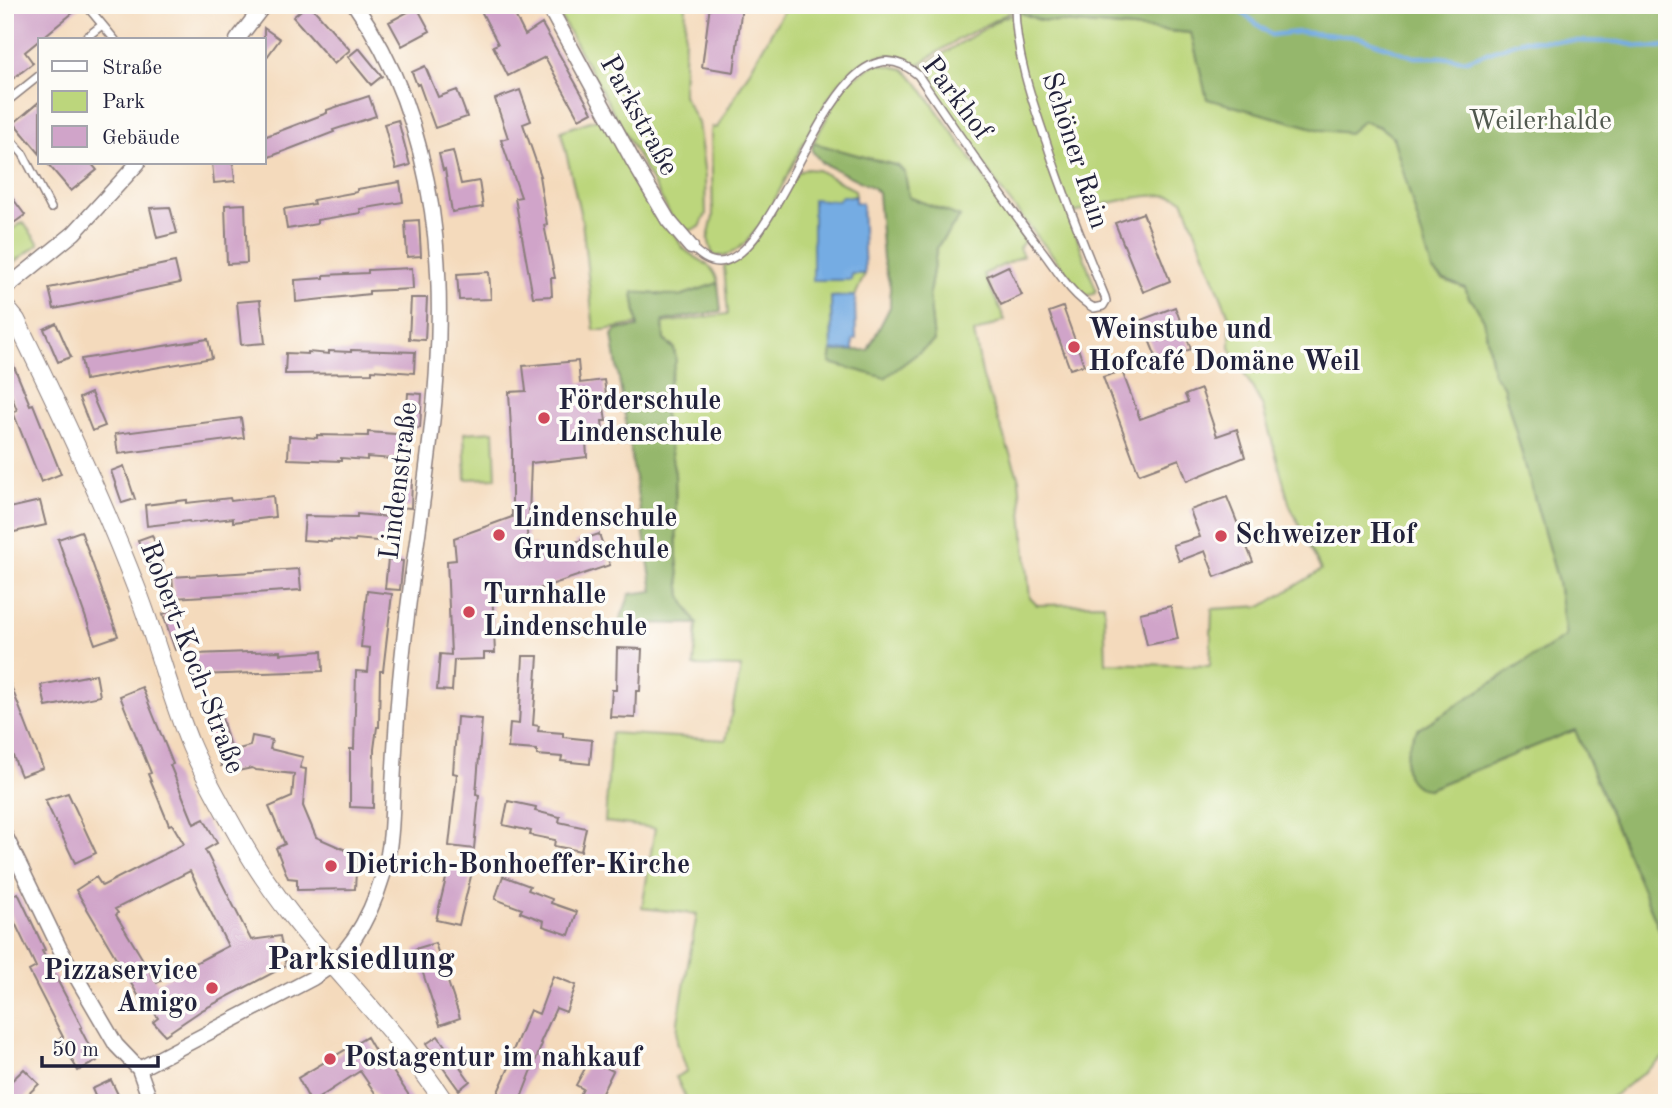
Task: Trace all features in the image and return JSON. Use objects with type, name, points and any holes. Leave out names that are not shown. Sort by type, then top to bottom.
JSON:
[{"type":"street","points":[[239,38],[264,5]]},
{"type":"street","name":"Lindenstraße","points":[[139,1069],[313,978],[334,963],[347,950],[370,908],[383,875],[389,848],[401,668],[429,460],[438,346],[437,253],[421,153],[408,106],[374,33],[355,5]]},
{"type":"street","name":"Parkstraße","points":[[548,5],[633,161],[664,213],[691,247]]},
{"type":"street","points":[[5,289],[74,233],[137,164]]},
{"type":"street","name":"Robert-Koch-Straße","points":[[5,307],[16,320],[90,474],[139,594],[161,665],[190,742],[206,776],[270,888],[410,1053],[445,1103]]},
{"type":"street","points":[[5,835],[48,926],[87,999],[116,1045],[139,1069],[152,1103]]},
{"type":"lane","points":[[86,5],[113,38]]},
{"type":"lane","name":"Schöner Rain","points":[[1015,5],[1021,52],[1036,111],[1082,243],[1105,297],[1103,306]]},
{"type":"lane","points":[[85,38],[102,24]]},
{"type":"lane","name":"Parkhof","points":[[691,247],[703,257],[716,262],[731,259],[744,250],[762,225],[844,79],[863,63],[886,57],[906,64],[918,75],[989,179],[1049,260],[1085,303],[1094,308],[1103,306]]},
{"type":"lane","points":[[5,103],[38,77]]},
{"type":"lane","points":[[5,133],[23,154],[51,208]]},
{"type":"green space","points":[[554,5],[686,5],[683,95],[698,123],[705,176],[706,214],[700,227],[688,231],[676,225]]},
{"type":"green space","points":[[787,5],[1012,5],[1012,11],[957,40],[916,66],[882,55],[853,69],[828,99],[763,220],[741,247],[716,256],[712,253],[708,238],[713,217],[712,127],[717,128]]},
{"type":"green space","name":"Weilerhalde","points":[[1019,5],[1667,5],[1667,947],[1575,730],[1428,789],[1418,787],[1407,775],[1408,747],[1417,730],[1566,636],[1558,582],[1503,386],[1493,373],[1484,320],[1465,288],[1442,279],[1432,270],[1393,137],[1380,127],[1363,121],[1349,133],[1321,130],[1207,99],[1191,33],[1039,20],[1019,12]]},
{"type":"green space","points":[[1019,12],[1039,20],[1191,33],[1383,129],[1397,144],[1442,279],[1465,288],[1484,320],[1493,373],[1503,386],[1558,582],[1566,637],[1417,730],[1428,789],[1575,730],[1667,947],[1667,1055],[1604,1103],[688,1103],[676,1077],[687,1071],[677,1042],[678,1021],[697,914],[642,908],[655,828],[605,822],[611,733],[726,740],[741,667],[694,666],[697,624],[681,596],[675,474],[663,409],[675,352],[673,346],[664,340],[663,323],[728,314],[724,266],[737,259],[752,245],[798,172],[806,169],[818,170],[855,190],[855,197],[842,196],[851,280],[851,274],[865,274],[855,296],[831,297],[830,363],[934,341],[929,294],[937,247],[960,217],[908,197],[905,174],[898,166],[813,143],[846,83],[877,63],[904,69],[917,82],[1027,238],[1019,248],[1023,256],[984,274],[1005,320],[974,333],[983,378],[1019,479],[1030,598],[1037,605],[1104,604],[1106,663],[1210,666],[1212,609],[1263,606],[1321,570],[1290,506],[1262,405],[1230,348],[1230,319],[1183,200],[1174,196],[1144,196],[1069,215],[1096,290],[1094,294],[1085,296],[1005,196],[918,69],[1002,18]]},
{"type":"green space","points":[[602,117],[683,248],[713,270],[718,283],[680,296],[633,292],[638,324],[594,330],[582,221],[561,131]]},
{"type":"green space","points":[[813,143],[898,166],[905,173],[909,197],[960,217],[937,247],[929,294],[934,341],[885,378],[830,363],[832,351],[868,350],[890,307],[890,286],[883,259],[878,193],[872,187],[822,163],[812,151]]},
{"type":"green space","points":[[23,222],[39,244],[5,269],[5,234]]},
{"type":"green space","points":[[718,283],[721,311],[663,321],[664,340],[674,349],[676,361],[662,405],[675,474],[681,596],[697,624],[619,623],[630,594],[653,591],[612,335],[616,330],[638,327],[633,292],[680,296]]},
{"type":"green space","points":[[494,431],[496,478],[466,479],[464,433]]},
{"type":"water","points":[[842,196],[855,197],[855,202],[862,203],[865,274],[852,274],[851,280],[813,280],[813,199],[838,201]]},
{"type":"water","points":[[855,296],[856,339],[853,340],[853,350],[832,351],[831,297]]},
{"type":"building","points":[[5,5],[80,5],[42,38],[38,38],[38,41],[25,52],[33,63],[5,85]]},
{"type":"building","points":[[310,5],[350,50],[334,64],[293,17]]},
{"type":"building","points":[[478,5],[510,5],[525,35],[542,24],[592,112],[579,119],[545,57],[508,76],[493,46],[498,44]]},
{"type":"building","points":[[710,5],[742,5],[734,72],[702,67]]},
{"type":"building","points":[[417,7],[430,31],[402,46],[389,22]]},
{"type":"building","points":[[264,28],[280,39],[266,58],[266,38]]},
{"type":"building","points":[[359,48],[382,76],[371,85],[348,57]]},
{"type":"building","points":[[425,66],[438,97],[457,90],[467,117],[435,128],[412,72]]},
{"type":"building","points":[[520,90],[531,121],[523,124],[541,176],[547,224],[544,225],[555,278],[551,278],[552,296],[533,297],[515,198],[521,197],[501,140],[508,138],[495,99]]},
{"type":"building","points":[[369,96],[376,116],[333,130],[334,132],[266,158],[266,136],[327,113],[327,110]]},
{"type":"building","points":[[38,103],[38,152],[14,123]]},
{"type":"building","points":[[398,120],[410,165],[396,169],[384,124]]},
{"type":"building","points":[[453,151],[461,184],[479,181],[483,207],[452,212],[445,169],[443,170],[439,154]]},
{"type":"building","points":[[48,164],[92,164],[97,170],[71,191]]},
{"type":"building","points":[[212,164],[233,164],[235,181],[214,183]]},
{"type":"building","points":[[400,182],[403,202],[360,209],[361,213],[317,220],[317,224],[287,229],[284,209],[314,204],[313,200],[357,192],[357,189]]},
{"type":"building","points":[[5,188],[25,215],[5,229]]},
{"type":"building","points":[[245,204],[247,263],[227,264],[225,205]]},
{"type":"building","points":[[170,207],[177,233],[157,238],[150,208]]},
{"type":"building","points":[[1143,213],[1170,281],[1143,292],[1115,223]]},
{"type":"building","points":[[419,220],[421,256],[407,257],[405,221]]},
{"type":"building","points":[[175,262],[180,283],[54,309],[49,288]]},
{"type":"building","points":[[1008,266],[1022,295],[1001,305],[987,276]]},
{"type":"building","points":[[412,268],[413,289],[369,291],[369,294],[296,302],[295,280],[324,278],[324,275],[368,273],[368,270]]},
{"type":"building","points":[[489,272],[491,299],[459,300],[457,274]]},
{"type":"building","points":[[411,298],[427,298],[425,340],[409,339]]},
{"type":"building","points":[[260,300],[265,343],[241,345],[237,302]]},
{"type":"building","points":[[1063,307],[1084,365],[1070,369],[1049,312]]},
{"type":"building","points":[[1175,307],[1191,349],[1158,362],[1141,320]]},
{"type":"building","points":[[56,323],[71,357],[58,362],[44,329]]},
{"type":"building","points":[[208,339],[212,358],[85,380],[81,359]]},
{"type":"building","points":[[5,345],[30,405],[33,404],[61,474],[41,482],[13,412],[17,410],[5,380]]},
{"type":"building","points":[[329,351],[415,352],[414,373],[372,370],[372,373],[285,374],[286,353],[329,354]]},
{"type":"building","points":[[578,361],[580,383],[604,380],[607,400],[603,400],[606,421],[602,421],[604,439],[586,441],[587,457],[531,463],[529,517],[526,518],[528,546],[534,544],[541,558],[577,546],[575,542],[599,534],[610,565],[518,596],[515,589],[492,589],[495,653],[484,653],[484,659],[454,660],[452,691],[437,690],[440,654],[451,655],[447,561],[456,560],[454,538],[512,517],[509,392],[526,391],[523,366]]},
{"type":"building","points":[[1122,371],[1140,419],[1188,402],[1185,395],[1201,389],[1217,436],[1237,429],[1245,457],[1187,481],[1179,459],[1139,474],[1103,377]]},
{"type":"building","points":[[91,393],[105,426],[92,431],[79,398]]},
{"type":"building","points":[[408,393],[422,394],[420,428],[406,427]]},
{"type":"building","points":[[241,418],[244,438],[118,454],[115,434]]},
{"type":"building","points":[[368,432],[409,435],[407,460],[367,457],[367,460],[341,458],[341,461],[288,459],[289,436],[368,436]]},
{"type":"building","points":[[124,466],[135,499],[122,503],[111,471]]},
{"type":"building","points":[[399,479],[412,480],[411,508],[397,507]]},
{"type":"building","points":[[273,496],[275,517],[147,526],[145,505]]},
{"type":"building","name":"Schweizer Hof","points":[[1227,497],[1253,562],[1215,577],[1205,551],[1179,561],[1173,545],[1200,537],[1190,510]]},
{"type":"building","points":[[40,501],[46,525],[5,534],[5,509]]},
{"type":"building","points":[[357,514],[399,518],[397,543],[356,539],[355,542],[303,540],[305,516],[357,517]]},
{"type":"building","points":[[81,531],[118,636],[95,644],[58,539]]},
{"type":"building","points":[[152,535],[164,566],[150,571],[138,540]]},
{"type":"building","points":[[388,559],[403,561],[400,590],[385,589]]},
{"type":"building","points":[[299,569],[301,590],[174,598],[172,577]]},
{"type":"building","points":[[367,591],[392,594],[383,671],[380,671],[373,808],[350,807],[350,749],[354,749],[356,671],[368,672],[370,648],[361,647]]},
{"type":"building","points":[[1171,606],[1178,639],[1147,645],[1140,613]]},
{"type":"building","points":[[177,609],[189,645],[175,650],[163,614]]},
{"type":"building","points":[[617,648],[642,649],[640,691],[636,691],[635,718],[610,717],[612,690],[616,690]]},
{"type":"building","points":[[280,651],[280,654],[322,651],[323,671],[196,675],[195,654]]},
{"type":"building","points":[[523,656],[538,656],[533,725],[539,726],[538,731],[563,733],[563,737],[592,740],[590,764],[561,761],[562,757],[537,755],[537,750],[508,748],[510,723],[519,724]]},
{"type":"building","points":[[6,673],[43,768],[21,776],[5,736]]},
{"type":"building","points":[[96,674],[100,696],[46,707],[41,685]]},
{"type":"building","points":[[142,687],[194,824],[204,819],[217,843],[205,850],[251,940],[280,936],[286,966],[202,1010],[165,1035],[153,1022],[158,1018],[145,999],[142,1002],[76,890],[96,877],[102,886],[184,844],[172,824],[169,825],[120,696]],"holes":[[[190,871],[228,946],[157,983],[115,909]]]},
{"type":"building","points":[[219,707],[231,751],[250,746],[252,736],[272,740],[270,749],[303,757],[300,768],[306,769],[303,806],[316,837],[357,855],[355,889],[297,890],[297,879],[288,878],[276,848],[285,844],[269,807],[292,797],[294,774],[252,768],[228,773],[226,765],[221,766],[215,738],[211,739],[205,710]]},
{"type":"building","points":[[457,717],[482,719],[474,849],[449,846],[457,774],[453,773]]},
{"type":"building","points":[[68,793],[96,853],[75,863],[45,800]]},
{"type":"building","points":[[508,801],[536,807],[535,811],[560,817],[559,822],[586,828],[581,851],[554,846],[555,840],[530,835],[531,831],[503,825]]},
{"type":"building","points":[[449,866],[472,872],[459,925],[436,920]]},
{"type":"building","points":[[503,876],[530,886],[528,890],[552,899],[551,903],[577,912],[569,935],[543,926],[544,921],[495,899]]},
{"type":"building","points":[[18,893],[45,950],[42,951],[97,1061],[78,1071],[29,971],[36,967],[5,902],[5,899]]},
{"type":"building","points":[[435,943],[460,1018],[440,1025],[415,949]]},
{"type":"building","points":[[553,976],[576,985],[566,1012],[556,1008],[540,1043],[542,1044],[519,1103],[493,1103],[530,1010],[539,1014]]},
{"type":"building","points":[[438,1036],[470,1081],[459,1090],[426,1044]]},
{"type":"building","points":[[367,1037],[384,1067],[388,1064],[414,1103],[382,1103],[360,1071],[311,1103],[298,1078]]},
{"type":"building","points":[[590,1059],[613,1071],[597,1103],[576,1103],[583,1089],[576,1085]]},
{"type":"building","points":[[24,1069],[39,1084],[23,1099],[25,1103],[5,1103],[5,1087]]},
{"type":"building","points":[[111,1080],[122,1103],[98,1103],[92,1089]]},
{"type":"waterway","points":[[1232,5],[1271,35],[1299,32],[1359,37],[1414,57],[1467,60],[1523,40],[1618,42],[1649,48],[1667,46]]},
{"type":"place","name":"Weinstube und Hofcafé Domäne Weil","points":[[1074,347]]},
{"type":"place","name":"Förderschule Lindenschule","points":[[544,418]]},
{"type":"place","name":"Lindenschule Grundschule","points":[[499,535]]},
{"type":"place","name":"Schweizer Hof","points":[[1221,536]]},
{"type":"place","name":"Turnhalle Lindenschule","points":[[469,612]]},
{"type":"place","name":"Dietrich-Bonhoeffer-Kirche","points":[[331,866]]},
{"type":"place","name":"Pizzaservice Amigo","points":[[212,988]]},
{"type":"place","name":"Postagentur im nahkauf","points":[[330,1059]]},
{"type":"district","name":"Parksiedlung","points":[[361,961]]}]
